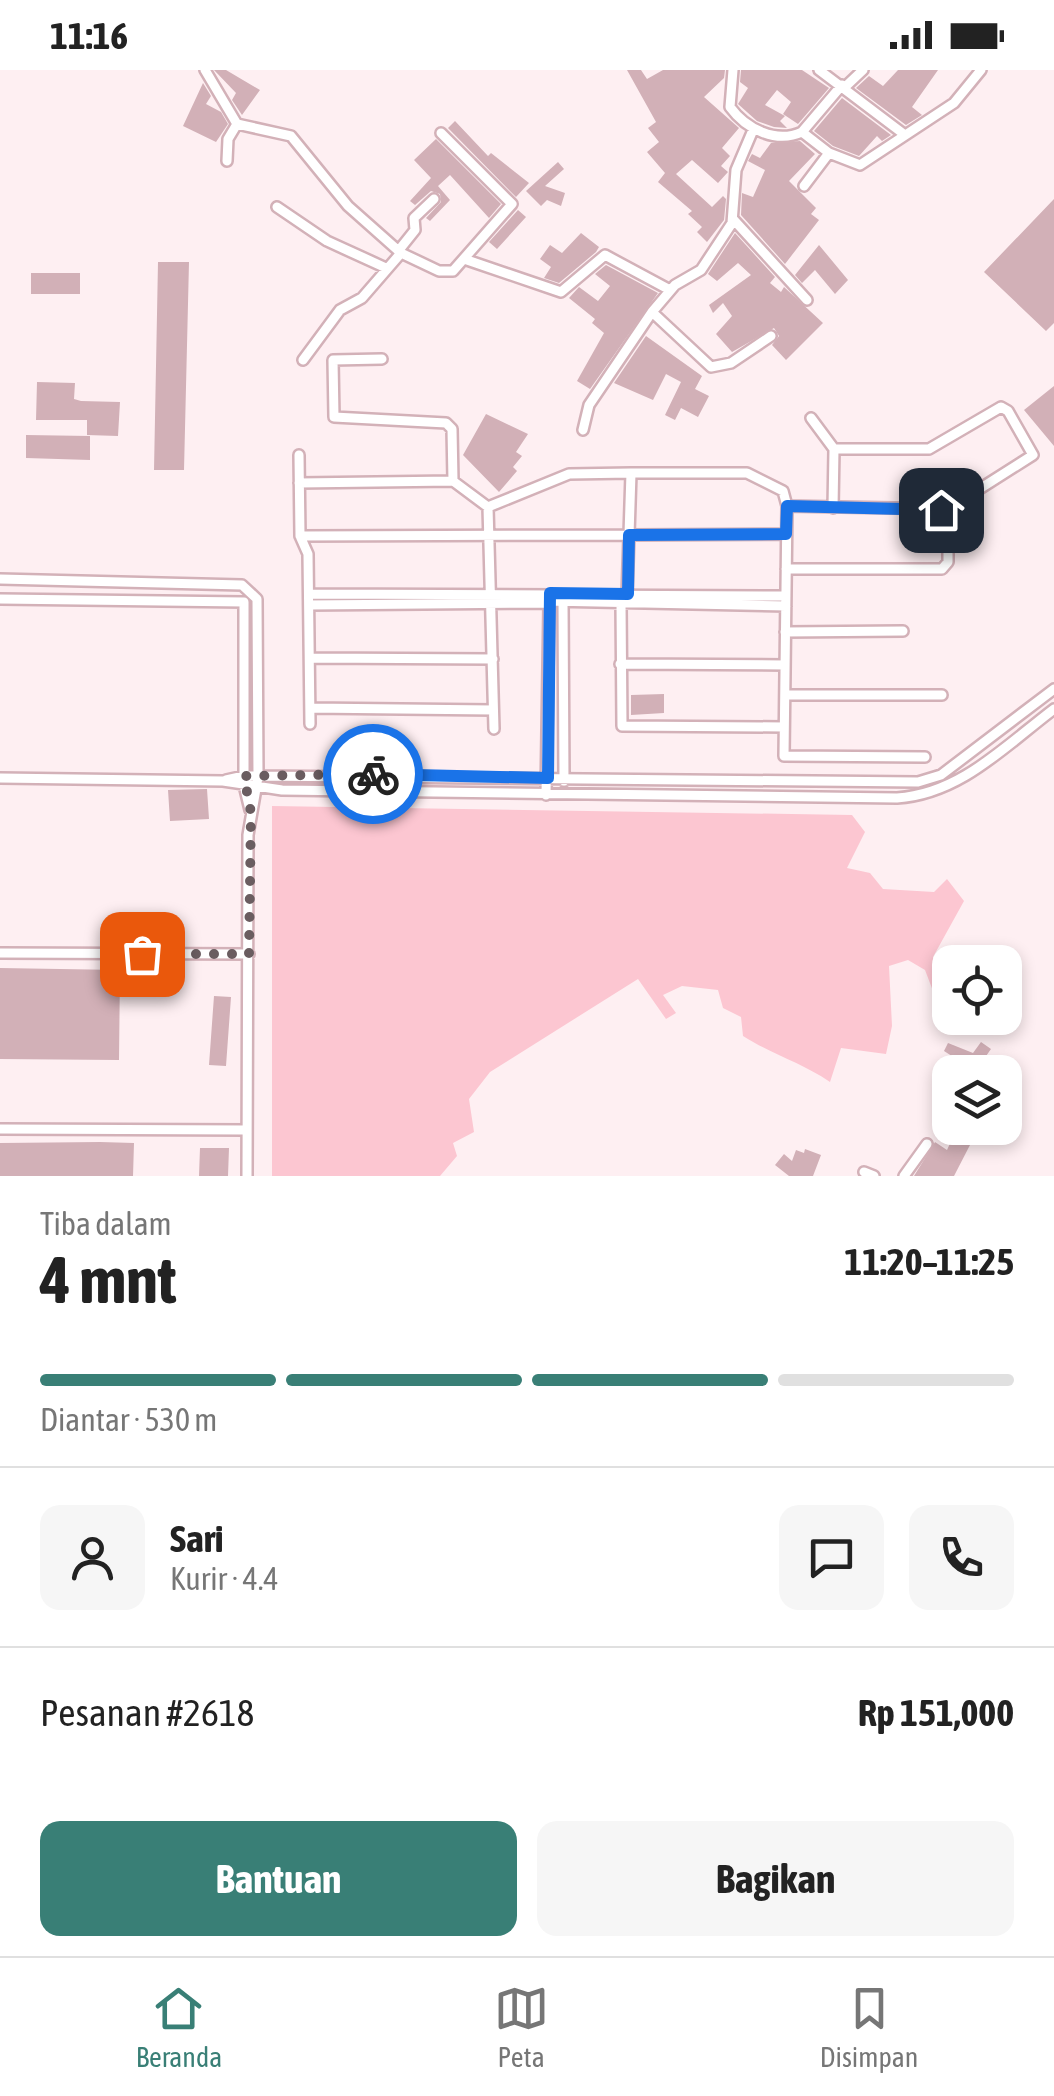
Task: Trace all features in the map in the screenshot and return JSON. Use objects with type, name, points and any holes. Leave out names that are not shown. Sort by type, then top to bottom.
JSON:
[{"type":"street","points":[[205,70],[238,124],[294,138],[348,206],[400,251],[439,272],[453,271],[467,260],[512,202],[441,132]]},
{"type":"street","points":[[733,70],[730,107],[751,128],[787,137],[802,132],[843,86],[863,70]]},
{"type":"street","points":[[819,70],[906,135]]},
{"type":"street","points":[[802,132],[829,152],[860,164],[954,104],[981,70]]},
{"type":"street","points":[[228,161],[228,139],[238,124]]},
{"type":"street","points":[[583,430],[590,405],[652,312],[670,290],[701,270],[734,220],[736,170],[751,128]]},
{"type":"street","points":[[804,186],[829,152]]},
{"type":"street","points":[[303,360],[340,310],[362,298],[415,230],[414,218],[434,199]]},
{"type":"street","points":[[277,207],[327,241],[386,268]]},
{"type":"street","points":[[734,220],[806,300]]},
{"type":"street","points":[[467,260],[561,292],[605,255],[670,290]]},
{"type":"street","points":[[652,312],[712,367],[731,363],[771,336]]},
{"type":"street","points":[[382,360],[333,360],[334,417],[446,424],[452,430],[453,480]]},
{"type":"street","points":[[787,506],[948,509],[1034,455],[1005,408],[995,408],[929,450],[834,449]]},
{"type":"street","points":[[811,418],[834,449],[834,508]]},
{"type":"street","points":[[299,455],[300,536],[308,554],[310,724]]},
{"type":"street","points":[[628,594],[631,472]]},
{"type":"street","points":[[488,507],[570,474],[747,472],[783,491],[787,506],[784,756],[926,756]]},
{"type":"street","points":[[300,482],[453,480],[488,507],[494,729]]},
{"type":"street","points":[[786,569],[942,570],[948,562],[948,509]]},
{"type":"street","points":[[300,536],[786,534]]},
{"type":"street","points":[[0,579],[242,585],[251,589],[259,602],[257,782],[251,813],[246,1176]]},
{"type":"street","points":[[251,589],[244,602],[244,780],[251,813]]},
{"type":"street","points":[[309,600],[628,594],[786,601]]},
{"type":"street","points":[[546,795],[549,598]]},
{"type":"street","points":[[563,598],[621,604],[786,601]]},
{"type":"street","points":[[563,598],[564,795]]},
{"type":"street","points":[[0,599],[244,602]]},
{"type":"street","points":[[621,604],[619,722],[625,727],[784,726]]},
{"type":"street","points":[[785,632],[902,631]]},
{"type":"street","points":[[310,658],[493,659]]},
{"type":"street","points":[[620,664],[785,665]]},
{"type":"street","points":[[257,782],[548,778],[918,782],[941,775],[1054,688]]},
{"type":"street","points":[[784,695],[942,696]]},
{"type":"street","points":[[310,708],[493,710]]},
{"type":"street","points":[[0,778],[244,780],[546,795],[924,796],[953,784],[1054,709]]},
{"type":"street","points":[[0,952],[249,954]]},
{"type":"street","points":[[0,1128],[247,1130]]},
{"type":"street","points":[[904,1176],[927,1144]]},
{"type":"shaded area","points":[[272,806],[852,815],[865,832],[847,868],[870,873],[883,889],[934,892],[947,879],[964,901],[940,945],[932,945],[932,988],[925,970],[908,960],[889,966],[892,1026],[886,1054],[841,1048],[830,1082],[743,1036],[741,1017],[723,1008],[718,990],[682,986],[663,995],[676,1013],[666,1019],[638,979],[490,1072],[469,1099],[474,1132],[453,1143],[457,1156],[440,1176],[272,1176]]},
{"type":"building","points":[[214,70],[226,70],[260,90],[242,115],[232,100],[236,93]]},
{"type":"building","points":[[627,70],[641,70],[647,79],[663,70],[725,70],[724,78],[704,97],[739,128],[722,148],[730,156],[721,166],[728,172],[718,183],[692,160],[676,174],[712,207],[723,196],[726,199],[724,220],[707,242],[697,232],[702,227],[688,214],[692,211],[658,182],[665,173],[647,152],[659,142],[648,128],[656,122]]},
{"type":"building","points":[[741,70],[802,70],[829,88],[798,124],[783,114],[791,102],[777,90],[765,105],[785,116],[780,121],[787,128],[774,127],[757,121],[738,104],[748,88],[740,82]]},
{"type":"building","points":[[898,70],[938,70],[912,107],[922,115],[906,125],[856,88],[869,76],[883,86]]},
{"type":"building","points":[[203,83],[211,96],[206,104],[221,112],[228,124],[216,142],[183,126]]},
{"type":"building","points":[[842,98],[891,135],[882,141],[877,136],[859,156],[833,146],[814,131]]},
{"type":"building","points":[[455,121],[488,156],[491,153],[529,183],[516,197],[448,128]]},
{"type":"building","points":[[436,139],[501,204],[489,218],[450,175],[438,186],[450,200],[430,221],[426,218],[441,202],[440,194],[431,191],[415,205],[410,201],[431,178],[414,160]]},
{"type":"building","points":[[800,141],[815,154],[789,181],[816,208],[811,214],[819,220],[785,264],[741,215],[742,193],[753,197],[765,170],[748,161],[752,154],[760,158],[771,143]]},
{"type":"building","points":[[558,162],[564,169],[545,186],[565,193],[561,206],[547,200],[541,206],[526,191]]},
{"type":"building","points":[[1054,199],[1054,323],[1046,331],[984,272]]},
{"type":"building","points":[[518,210],[526,217],[497,249],[489,242]]},
{"type":"building","points":[[581,233],[599,247],[596,252],[559,283],[544,278],[551,267],[540,259],[550,245],[562,253]]},
{"type":"building","points":[[735,233],[775,277],[770,283],[781,292],[784,287],[823,323],[786,360],[772,345],[779,336],[774,328],[732,352],[716,334],[732,316],[723,303],[713,313],[709,305],[751,275],[738,263],[717,281],[708,274]]},
{"type":"building","points":[[819,245],[848,280],[835,294],[815,270],[802,283],[795,275]]},
{"type":"building","points":[[158,262],[189,262],[184,470],[154,470]]},
{"type":"building","points":[[606,265],[658,293],[590,389],[577,381],[604,333],[592,323],[595,319],[569,298],[579,287],[598,301],[610,286],[595,274]]},
{"type":"building","points":[[31,273],[80,273],[80,294],[31,294]]},
{"type":"building","points":[[646,336],[702,376],[695,389],[709,396],[698,417],[681,408],[675,420],[665,415],[681,382],[666,374],[653,400],[614,383]]},
{"type":"building","points":[[37,382],[75,383],[74,399],[81,401],[120,402],[118,436],[87,435],[87,420],[36,420]]},
{"type":"building","points":[[1054,386],[1054,446],[1024,410]]},
{"type":"building","points":[[486,414],[528,434],[516,452],[522,456],[513,467],[517,471],[499,492],[463,455]]},
{"type":"building","points":[[26,435],[90,436],[90,460],[26,458]]},
{"type":"building","points":[[664,694],[664,713],[631,715],[631,695]]},
{"type":"building","points":[[207,789],[209,819],[170,821],[168,790]]},
{"type":"building","points":[[138,964],[174,965],[173,986],[137,985]]},
{"type":"building","points":[[0,968],[120,970],[119,1060],[0,1059]]},
{"type":"building","points":[[214,996],[231,997],[226,1066],[209,1065]]},
{"type":"building","points":[[981,1042],[991,1049],[987,1055],[950,1055],[944,1051],[948,1043],[973,1053]]},
{"type":"building","points":[[0,1143],[134,1143],[133,1176],[0,1176]]},
{"type":"building","points":[[933,1145],[947,1150],[949,1145],[970,1145],[954,1176],[914,1176]]},
{"type":"building","points":[[200,1148],[229,1148],[228,1176],[199,1176]]},
{"type":"building","points":[[805,1149],[821,1155],[813,1176],[789,1176],[775,1165],[784,1154],[792,1161],[796,1150],[804,1153]]},
{"type":"way so far","points":[[142,954],[249,954],[251,813],[244,776],[373,774]]},
{"type":"route","points":[[373,774],[548,778],[550,593],[628,594],[629,535],[786,534],[787,506],[941,510]]}]
